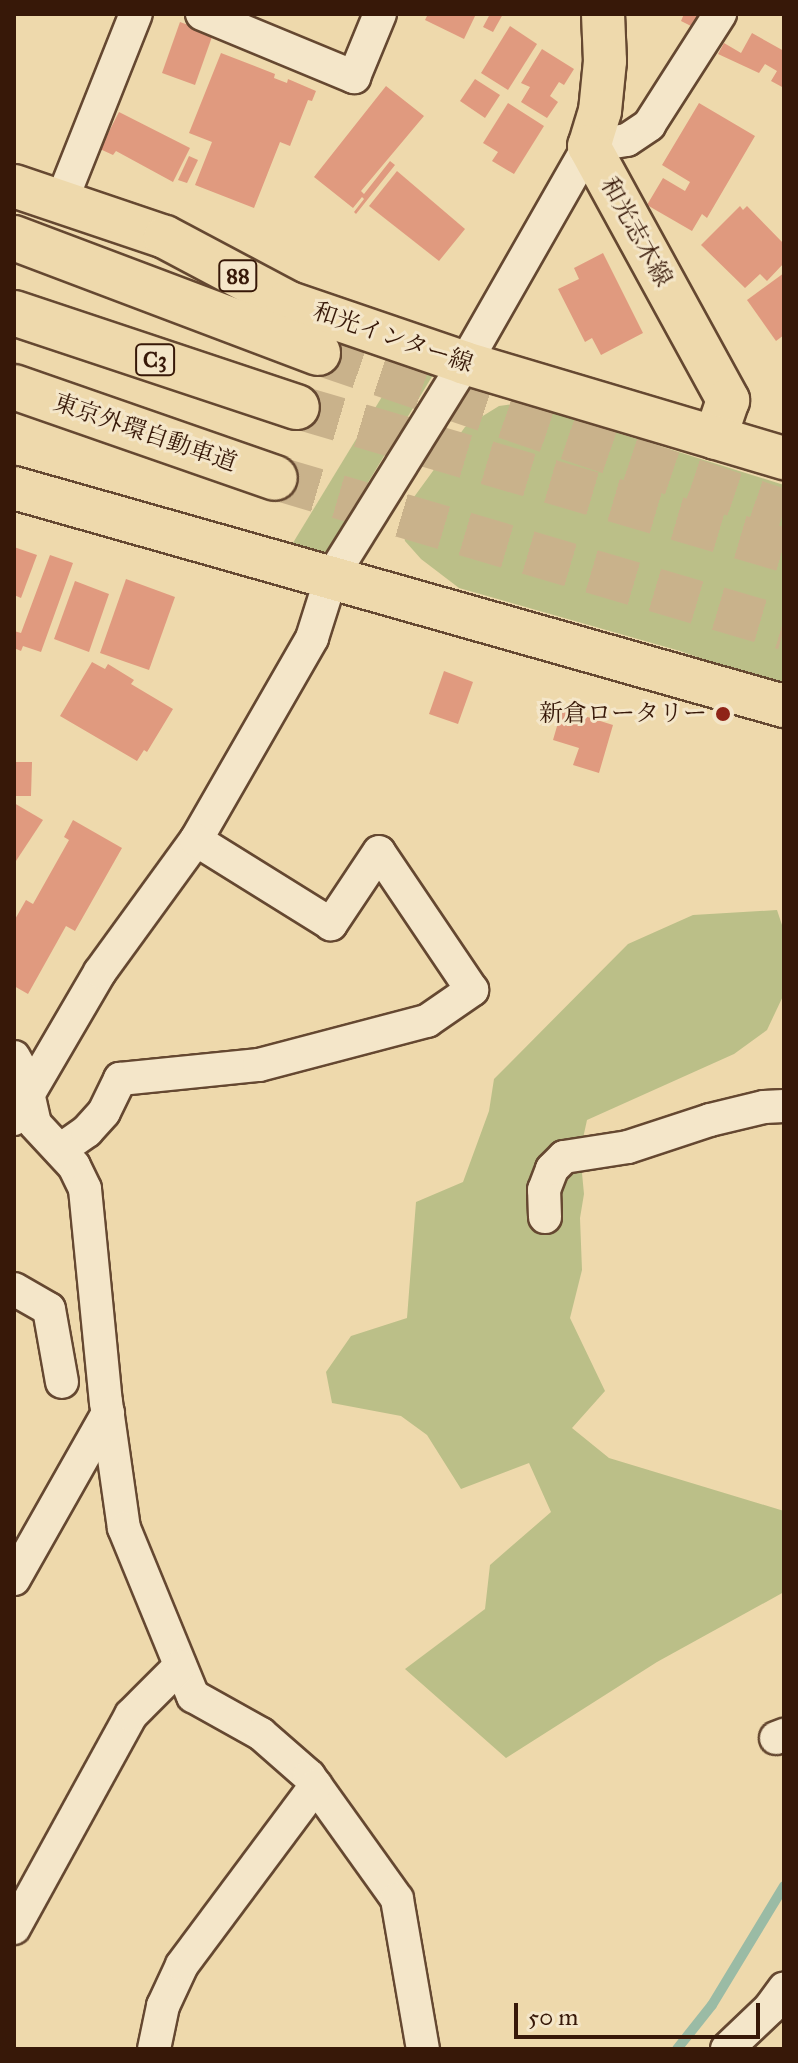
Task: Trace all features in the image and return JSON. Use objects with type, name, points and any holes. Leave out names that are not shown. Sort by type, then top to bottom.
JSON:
[{"type":"highway","points":[[14,238],[318,353]]},
{"type":"highway","name":"C3","points":[[14,313],[297,407]]},
{"type":"highway","name":"東京外環自動車道","points":[[14,387],[275,478]]},
{"type":"highway","points":[[14,410],[199,452]]},
{"type":"main road","points":[[589,146],[600,111],[604,73],[603,14]]},
{"type":"main road","name":"和光志木線","points":[[589,146],[728,400],[715,438]]},
{"type":"main road","name":"和光インター線","points":[[14,186],[165,237],[287,302],[465,363],[784,458]]},
{"type":"main road","points":[[14,488],[784,706]]},
{"type":"street","points":[[61,202],[136,14]]},
{"type":"street","points":[[202,14],[354,77],[380,14]]},
{"type":"street","points":[[20,1108],[100,972],[196,840],[312,638],[331,578],[465,363],[589,146],[627,140],[649,125],[720,14]]},
{"type":"street","points":[[60,1150],[87,1131],[104,1112],[120,1079],[259,1065],[427,1021],[472,990],[379,852],[331,924],[196,840]]},
{"type":"street","points":[[14,1057],[24,1075],[20,1108]]},
{"type":"street","points":[[545,1217],[544,1190],[552,1169],[564,1157],[628,1147],[710,1120],[764,1107],[784,1106]]},
{"type":"street","points":[[20,1108],[74,1166],[85,1189],[108,1413],[124,1528],[180,1666],[193,1696],[261,1734],[316,1785],[397,1899],[423,2049]]},
{"type":"street","points":[[14,1289],[49,1309],[62,1382]]},
{"type":"street","points":[[14,1579],[108,1413]]},
{"type":"street","points":[[16,1919],[131,1715],[180,1666]]},
{"type":"street","points":[[154,2049],[163,2006],[182,1965],[316,1785]]},
{"type":"street","points":[[727,2049],[770,2008],[784,1989]]},
{"type":"green space","points":[[408,354],[439,365],[320,562],[288,551]]},
{"type":"green space","points":[[522,403],[784,485],[784,688],[680,651],[459,588],[421,559],[405,541],[402,525],[414,497],[465,427],[499,406]]},
{"type":"green space","points":[[777,910],[784,931],[784,994],[767,1030],[734,1054],[587,1120],[580,1152],[584,1194],[580,1218],[582,1270],[570,1318],[605,1391],[572,1428],[609,1458],[784,1511],[784,1592],[657,1662],[506,1758],[405,1669],[485,1609],[490,1565],[551,1512],[529,1463],[461,1489],[427,1435],[401,1416],[332,1403],[326,1372],[351,1336],[407,1318],[416,1202],[463,1182],[489,1111],[494,1079],[628,944],[693,915]]},
{"type":"building","points":[[428,14],[476,14],[464,39],[425,20]]},
{"type":"building","points":[[490,14],[503,14],[493,32],[483,27]]},
{"type":"building","points":[[684,14],[703,14],[695,28],[681,21]]},
{"type":"building","points":[[180,22],[213,34],[195,85],[162,73]]},
{"type":"building","points":[[510,26],[537,44],[508,90],[481,73]]},
{"type":"building","points":[[752,33],[784,51],[784,88],[771,81],[777,71],[765,64],[759,73],[718,54],[724,43],[741,53]]},
{"type":"building","points":[[542,49],[574,69],[564,85],[559,82],[550,96],[558,102],[547,118],[521,102],[530,87],[521,83]]},
{"type":"building","points":[[221,53],[275,74],[274,78],[287,83],[288,79],[316,91],[312,101],[308,100],[290,146],[280,142],[254,208],[195,185],[212,142],[189,133]]},
{"type":"building","points":[[475,79],[500,95],[485,118],[460,101]]},
{"type":"building","points":[[386,86],[424,116],[361,191],[364,194],[390,161],[395,165],[356,214],[354,212],[364,199],[362,197],[353,208],[314,177]]},
{"type":"building","points":[[508,103],[544,126],[514,174],[492,161],[498,152],[483,143]]},
{"type":"building","points":[[699,103],[755,136],[707,218],[702,214],[692,231],[647,205],[663,178],[685,191],[690,182],[662,165]]},
{"type":"building","points":[[119,112],[190,148],[173,182],[116,151],[113,155],[100,149]]},
{"type":"building","points":[[189,156],[198,160],[187,183],[178,180]]},
{"type":"building","points":[[397,171],[465,229],[439,261],[369,206]]},
{"type":"building","points":[[740,206],[743,210],[747,206],[784,244],[784,263],[767,281],[760,274],[745,288],[701,245]]},
{"type":"building","points":[[603,253],[643,333],[601,355],[592,338],[585,342],[558,289],[579,279],[574,268]]},
{"type":"building","points":[[784,273],[784,335],[776,341],[747,300]]},
{"type":"building","points":[[14,547],[37,555],[21,598],[14,595]]},
{"type":"building","points":[[50,555],[73,563],[41,652],[23,646],[21,651],[14,648],[14,631],[21,633]]},
{"type":"building","points":[[126,579],[175,597],[149,670],[100,653]]},
{"type":"building","points":[[75,581],[109,594],[89,652],[54,639]]},
{"type":"building","points":[[92,662],[105,669],[108,664],[134,680],[131,684],[173,709],[147,752],[144,750],[137,761],[60,716]]},
{"type":"building","points":[[444,671],[473,682],[458,724],[429,714]]},
{"type":"building","points":[[562,709],[613,725],[599,773],[573,765],[579,748],[553,740]]},
{"type":"building","points":[[14,762],[32,762],[31,796],[14,796]]},
{"type":"building","points":[[14,803],[43,820],[14,864]]},
{"type":"building","points":[[73,820],[122,848],[75,931],[66,926],[28,994],[14,986],[14,921],[26,900],[33,904],[69,840],[64,837]]},
{"type":"waterway","points":[[677,2049],[712,2005],[784,1886]]},
{"type":"tunnel","points":[[318,353],[784,512]]},
{"type":"tunnel","points":[[297,407],[784,550]]},
{"type":"tunnel","points":[[275,478],[784,628]]},
{"type":"place","name":"新倉ロータリー","points":[[723,714]]}]
